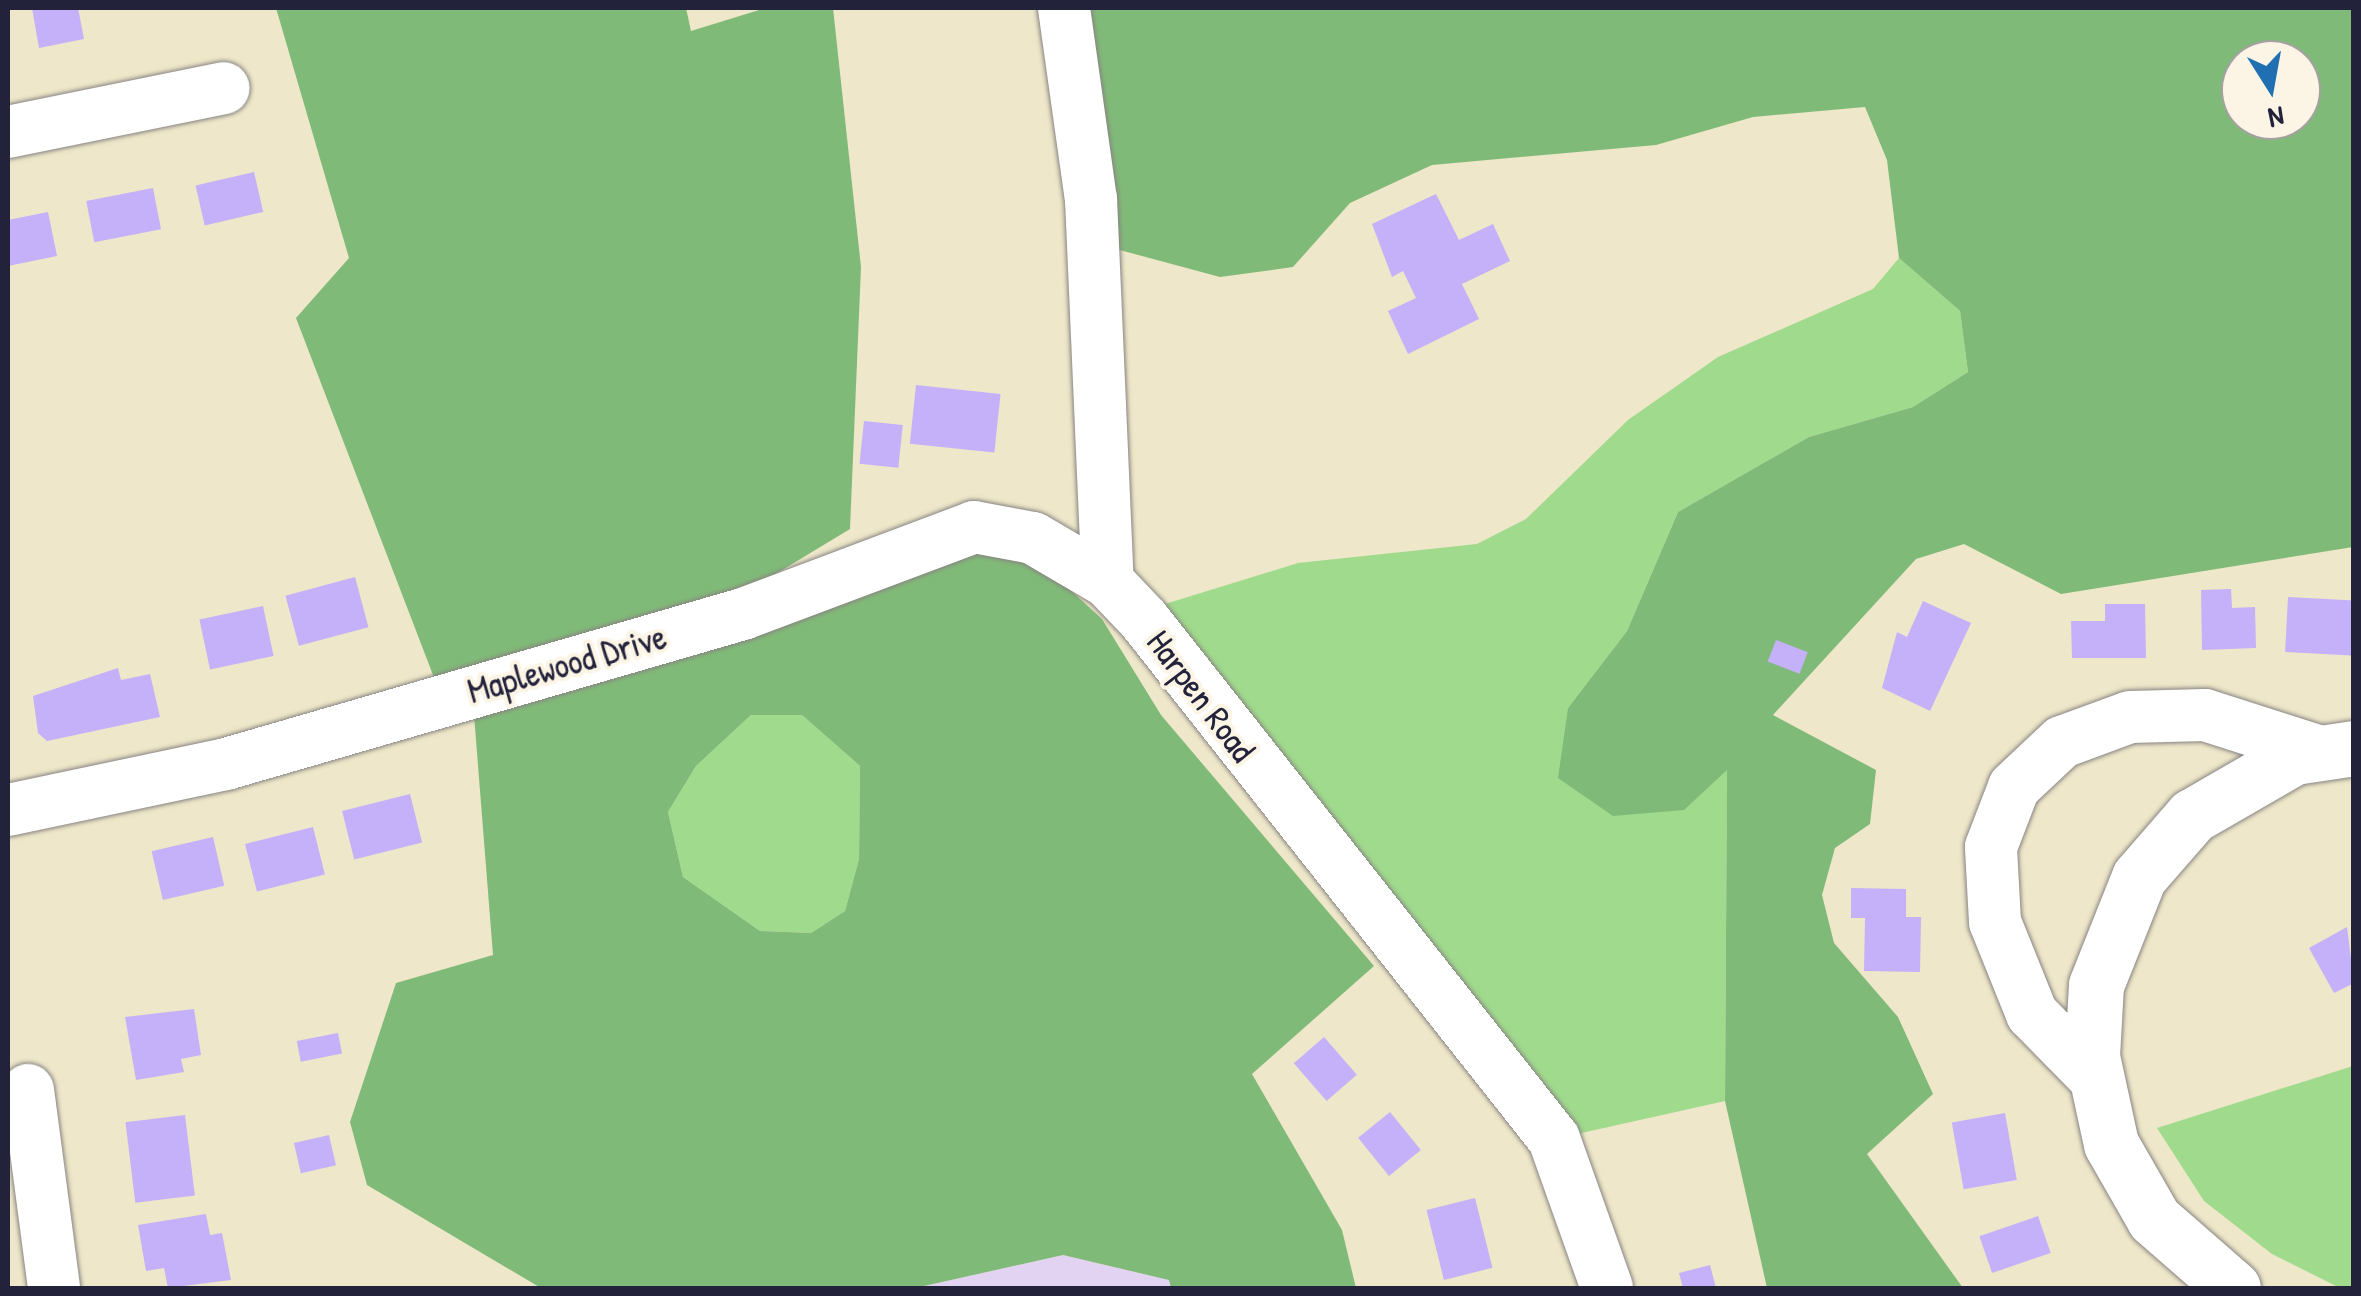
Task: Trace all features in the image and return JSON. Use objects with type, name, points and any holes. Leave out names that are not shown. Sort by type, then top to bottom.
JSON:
[{"type":"main road","points":[[2233,1288],[2154,1219],[2112,1144],[2095,1078],[2096,985],[2139,877],[2229,789],[2336,749]]},
{"type":"street","points":[[1064,8],[1091,199],[1108,582]]},
{"type":"street","points":[[8,132],[224,88]]},
{"type":"street","name":"Maplewood Drive","points":[[8,810],[226,764],[726,619],[974,526],[1033,538],[1108,582]]},
{"type":"street","name":"Harpen Road","points":[[1108,582],[1554,1139],[1607,1288]]},
{"type":"street","points":[[2095,1078],[2032,1014],[1995,922],[1991,848],[2014,787],[2062,742],[2130,716],[2205,715],[2336,749]]},
{"type":"street","points":[[28,1090],[54,1288]]},
{"type":"shaded area","points":[[1063,1255],[1170,1280],[1171,1288],[915,1288]]},
{"type":"green space","points":[[276,8],[686,8],[691,31],[766,8],[833,8],[861,267],[850,529],[741,595],[438,688],[296,318],[349,258]]},
{"type":"green space","points":[[1089,8],[2353,8],[2353,547],[2061,594],[1964,544],[1916,559],[1773,715],[1876,770],[1870,824],[1835,848],[1822,895],[1834,943],[1898,1017],[1933,1094],[1867,1154],[1963,1288],[1767,1288],[1725,1101],[1727,770],[1684,810],[1613,816],[1558,778],[1568,708],[1627,631],[1678,512],[1809,437],[1913,407],[1968,372],[1960,311],[1899,258],[1887,160],[1865,107],[1753,117],[1656,145],[1432,165],[1350,203],[1293,267],[1220,277],[1116,249]]},
{"type":"green space","points":[[1899,258],[1960,311],[1968,372],[1913,407],[1809,437],[1678,512],[1627,631],[1568,708],[1727,768],[1725,1101],[1577,1134],[1165,604],[1298,563],[1477,544],[1526,519],[1628,420],[1718,357],[1873,289]]},
{"type":"green space","points":[[975,545],[1033,556],[1102,619],[1161,715],[1374,966],[1252,1074],[1342,1230],[1356,1288],[1171,1288],[1169,1280],[1063,1255],[915,1288],[541,1288],[367,1185],[350,1122],[396,983],[493,955],[473,702]],"holes":[[[751,715],[802,715],[860,766],[859,859],[845,911],[811,933],[760,931],[683,877],[668,812],[696,766]]]},
{"type":"green space","points":[[751,715],[802,715],[860,766],[859,859],[845,911],[811,933],[760,931],[683,877],[668,812],[696,766]]},
{"type":"green space","points":[[2353,1066],[2353,1288],[2340,1288],[2272,1254],[2204,1201],[2157,1128]]},
{"type":"building","points":[[32,8],[78,8],[84,39],[39,48]]},
{"type":"building","points":[[254,172],[263,212],[205,225],[196,185]]},
{"type":"building","points":[[153,188],[161,229],[94,242],[86,201]]},
{"type":"building","points":[[1436,194],[1459,240],[1493,224],[1510,261],[1462,284],[1479,319],[1408,354],[1388,311],[1416,298],[1403,271],[1392,277],[1372,224]]},
{"type":"building","points":[[48,212],[57,256],[8,266],[8,220]]},
{"type":"building","points":[[916,385],[1001,394],[994,453],[910,444]]},
{"type":"building","points":[[864,421],[903,425],[898,468],[860,464]]},
{"type":"building","points":[[355,577],[368,627],[299,646],[285,596]]},
{"type":"building","points":[[2231,589],[2232,608],[2255,607],[2256,648],[2202,650],[2201,590]]},
{"type":"building","points":[[2288,597],[2354,600],[2351,655],[2285,652]]},
{"type":"building","points":[[1923,601],[1971,623],[1930,711],[1882,688],[1897,632],[1907,637]]},
{"type":"building","points":[[2105,604],[2145,604],[2146,658],[2072,658],[2071,621],[2105,621]]},
{"type":"building","points":[[263,606],[274,656],[210,669],[199,620]]},
{"type":"building","points":[[1776,640],[1808,652],[1799,674],[1768,661]]},
{"type":"building","points":[[118,668],[121,680],[150,674],[160,717],[47,741],[38,733],[33,696]]},
{"type":"building","points":[[410,794],[422,843],[354,859],[342,811]]},
{"type":"building","points":[[313,827],[325,875],[257,891],[245,844]]},
{"type":"building","points":[[213,837],[224,886],[163,900],[152,851]]},
{"type":"building","points":[[1851,888],[1906,889],[1906,917],[1921,917],[1920,972],[1864,971],[1865,918],[1851,918]]},
{"type":"building","points":[[2347,927],[2354,983],[2334,993],[2309,948]]},
{"type":"building","points":[[194,1009],[201,1055],[181,1059],[184,1072],[136,1080],[125,1017]]},
{"type":"building","points":[[338,1033],[342,1054],[301,1062],[297,1041]]},
{"type":"building","points":[[1324,1037],[1357,1075],[1327,1101],[1294,1063]]},
{"type":"building","points":[[1390,1112],[1421,1150],[1389,1176],[1358,1138]]},
{"type":"building","points":[[2005,1113],[2017,1180],[1964,1189],[1952,1122]]},
{"type":"building","points":[[185,1115],[195,1195],[135,1203],[125,1122]]},
{"type":"building","points":[[329,1135],[336,1165],[301,1173],[294,1143]]},
{"type":"building","points":[[1475,1198],[1492,1268],[1444,1280],[1426,1210]]},
{"type":"building","points":[[206,1214],[210,1235],[222,1233],[231,1280],[168,1288],[164,1268],[146,1271],[138,1225]]},
{"type":"building","points":[[2038,1216],[2051,1253],[1992,1273],[1979,1236]]},
{"type":"building","points":[[1710,1265],[1716,1288],[1683,1288],[1679,1273]]}]
